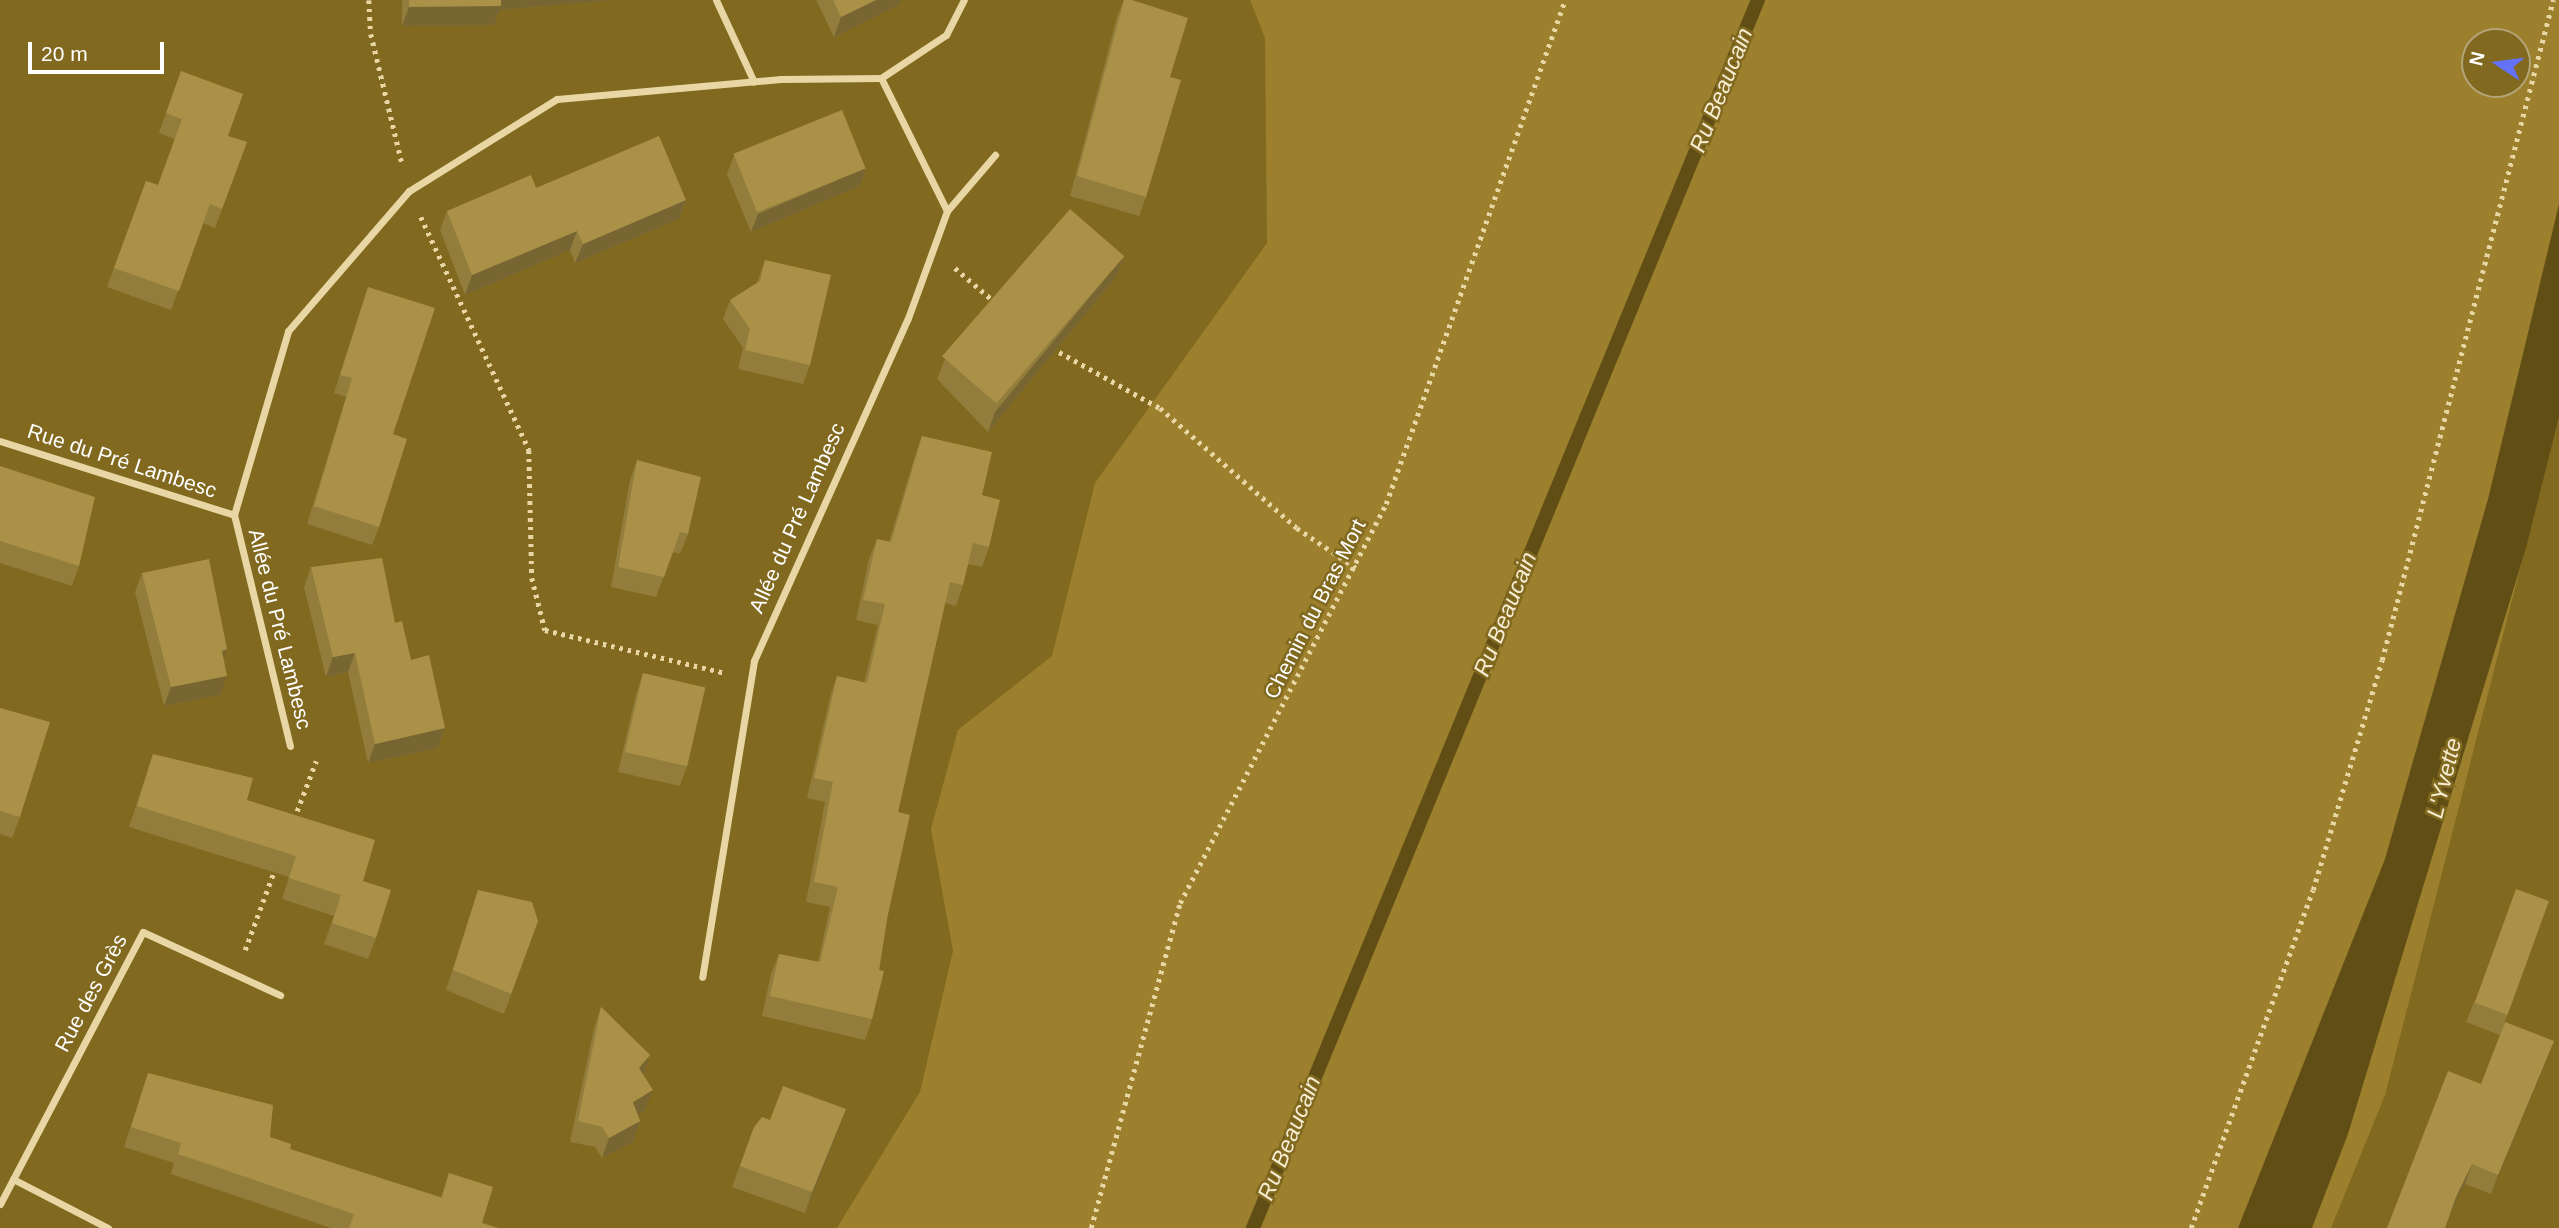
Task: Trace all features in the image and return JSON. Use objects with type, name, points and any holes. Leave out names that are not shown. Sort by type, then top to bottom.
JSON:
[{"type":"street","points":[[716,0],[754,82]]},
{"type":"street","points":[[947,211],[881,78],[946,35],[964,0]]},
{"type":"street","name":"Allée du Pré Lambesc","points":[[290,746],[234,515],[288,331],[409,191],[556,99],[754,82],[881,78]]},
{"type":"street","name":"Allée du Pré Lambesc","points":[[702,977],[750,679],[947,211],[995,155]]},
{"type":"street","name":"Rue du Pré Lambesc","points":[[0,441],[234,515]]},
{"type":"street","name":"Rue des Grès","points":[[0,1204],[143,932],[280,995]]},
{"type":"street","points":[[13,1179],[108,1228]]},
{"type":"path","points":[[369,0],[371,34],[409,191],[529,450],[532,578],[545,630],[750,679]]},
{"type":"path","name":"Chemin du Bras Mort","points":[[1091,1228],[1180,903],[1356,568],[1386,504],[1565,0]]},
{"type":"path","points":[[2191,1228],[2313,890],[2378,673],[2553,0]]},
{"type":"path","points":[[933,249],[1003,308]]},
{"type":"path","points":[[1042,342],[1160,408],[1297,528],[1356,568]]},
{"type":"path","points":[[289,832],[318,755],[290,746]]},
{"type":"path","points":[[236,975],[279,858]]},
{"type":"shaded area","points":[[1250,0],[2559,0],[2559,417],[2385,1095],[2331,1228],[837,1228],[920,1092],[953,951],[931,829],[958,730],[1052,656],[1095,483],[1267,243],[1265,38]]},
{"type":"water","name":"L'Yvette","points":[[2559,204],[2559,417],[2526,548],[2348,1134],[2312,1228],[2238,1228],[2385,859],[2488,499]]},
{"type":"building","points":[[409,0],[501,0],[501,6],[409,7]]},
{"type":"building","points":[[833,0],[876,0],[841,17]]},
{"type":"building","points":[[1124,0],[1132,0],[1188,18],[1170,77],[1181,80],[1146,197],[1077,176]]},
{"type":"building","points":[[181,71],[243,94],[228,136],[247,142],[222,209],[210,204],[179,291],[114,268],[146,181],[158,185],[182,119],[166,113]]},
{"type":"building","points":[[842,110],[866,168],[757,212],[734,154]]},
{"type":"building","points":[[659,136],[686,200],[583,244],[577,231],[472,275],[447,211],[531,175],[536,188]]},
{"type":"building","points":[[1070,209],[1124,256],[996,403],[942,356]]},
{"type":"building","points":[[765,260],[831,275],[810,365],[745,350],[750,329],[730,300],[760,281]]},
{"type":"building","points":[[368,287],[435,308],[393,434],[407,439],[379,527],[314,506],[352,378],[340,375]]},
{"type":"building","points":[[922,436],[992,452],[982,495],[1000,500],[989,547],[973,543],[963,585],[950,582],[898,812],[910,815],[887,919],[879,970],[884,971],[872,1019],[770,996],[779,954],[820,962],[838,887],[814,882],[833,782],[814,778],[837,676],[867,683],[885,604],[863,600],[877,539],[891,542]]},
{"type":"building","points":[[637,460],[701,477],[688,534],[680,532],[664,577],[618,567]]},
{"type":"building","points":[[0,466],[95,497],[79,566],[0,541]]},
{"type":"building","points":[[382,558],[395,623],[402,621],[411,660],[429,655],[445,728],[375,744],[355,653],[333,657],[311,567]]},
{"type":"building","points":[[209,559],[227,649],[222,651],[227,676],[171,687],[142,573]]},
{"type":"building","points":[[643,673],[705,687],[687,766],[625,752]]},
{"type":"building","points":[[0,708],[50,722],[20,817],[0,811]]},
{"type":"building","points":[[153,754],[253,778],[247,800],[375,840],[363,881],[391,890],[376,938],[332,923],[341,895],[289,878],[296,856],[137,806]]},
{"type":"building","points":[[2516,889],[2549,901],[2508,1015],[2475,1003]]},
{"type":"building","points":[[478,890],[532,902],[538,921],[511,994],[453,970]]},
{"type":"building","points":[[601,1007],[650,1055],[639,1068],[653,1090],[633,1102],[640,1121],[609,1138],[602,1127],[578,1121]]},
{"type":"building","points":[[2505,1022],[2554,1041],[2498,1175],[2472,1164],[2445,1228],[2387,1228],[2448,1071],[2481,1084]]},
{"type":"building","points":[[148,1073],[273,1105],[270,1137],[291,1144],[290,1149],[442,1198],[449,1173],[493,1187],[482,1223],[498,1228],[349,1228],[354,1214],[178,1154],[181,1143],[131,1127]]},
{"type":"building","points":[[783,1086],[846,1109],[812,1192],[740,1166],[754,1127],[762,1117],[770,1120]]},
{"type":"waterway","name":"Ru Beaucain","points":[[1253,1228],[1758,0]]}]
